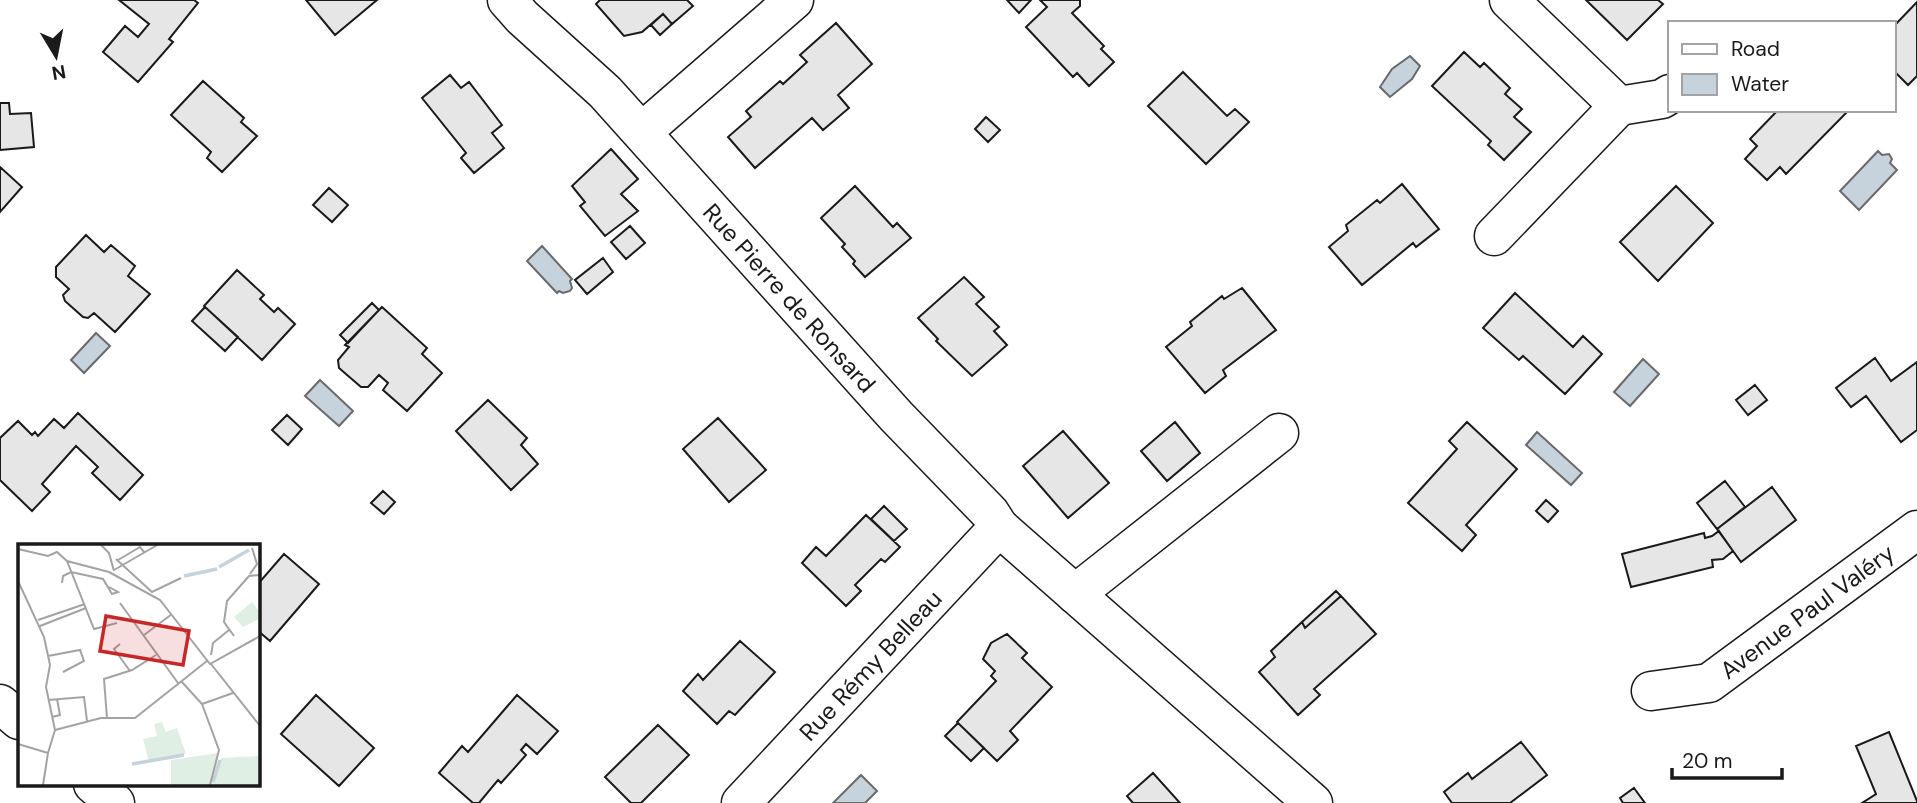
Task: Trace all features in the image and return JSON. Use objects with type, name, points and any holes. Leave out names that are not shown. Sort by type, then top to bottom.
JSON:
[{"type":"street","name":"Rue Pierre de Ronsard","points":[[507,0],[522,17],[605,92],[896,416],[990,513],[999,527],[1313,803]]},
{"type":"street","points":[[642,132],[794,0]]},
{"type":"street","points":[[1509,0],[1619,106]]},
{"type":"street","points":[[1494,236],[1619,106],[1662,99],[1668,95]]},
{"type":"street","points":[[1075,594],[1279,433]]},
{"type":"street","name":"Rue Rémy Belleau","points":[[741,803],[999,527]]},
{"type":"street","name":"Avenue Paul Valéry","points":[[1651,691],[1709,683],[1917,530]]},
{"type":"street","points":[[0,704],[18,719]]},
{"type":"street","points":[[95,786],[116,803]]},
{"type":"water","points":[[1410,56],[1420,66],[1412,79],[1390,97],[1380,87],[1392,69]]},
{"type":"water","points":[[1878,151],[1882,155],[1889,154],[1892,159],[1890,163],[1897,170],[1859,210],[1840,191]]},
{"type":"water","points":[[542,246],[572,279],[570,291],[557,293],[527,261]]},
{"type":"water","points":[[96,333],[110,346],[84,373],[71,360]]},
{"type":"water","points":[[1643,359],[1659,374],[1630,406],[1614,392]]},
{"type":"water","points":[[320,380],[353,411],[339,426],[305,396]]},
{"type":"water","points":[[1537,432],[1582,473],[1571,485],[1526,445]]},
{"type":"water","points":[[861,775],[877,791],[865,803],[833,803]]},
{"type":"building","points":[[119,0],[194,0],[198,3],[169,39],[173,42],[138,82],[103,52],[125,26],[138,37],[149,24]]},
{"type":"building","points":[[306,0],[377,0],[335,35]]},
{"type":"building","points":[[600,0],[687,0],[693,6],[672,24],[663,14],[642,32],[624,36],[596,4]]},
{"type":"building","points":[[1007,0],[1031,0],[1019,13]]},
{"type":"building","points":[[1040,0],[1080,0],[1080,6],[1072,13],[1104,46],[1101,49],[1114,62],[1089,86],[1077,73],[1073,77],[1026,27],[1047,7]]},
{"type":"building","points":[[1586,0],[1658,0],[1663,4],[1627,40]]},
{"type":"building","points":[[1917,2],[1917,76],[1908,85],[1896,73],[1896,24]]},
{"type":"building","points":[[663,14],[672,24],[660,35],[651,25]]},
{"type":"building","points":[[836,23],[872,64],[838,95],[849,108],[823,130],[812,118],[755,168],[728,137],[751,117],[746,111],[780,81],[783,84],[807,62],[800,55]]},
{"type":"building","points":[[1464,52],[1480,67],[1484,63],[1510,88],[1505,94],[1522,109],[1514,117],[1531,132],[1504,160],[1488,145],[1491,141],[1432,86]]},
{"type":"building","points":[[1183,72],[1227,116],[1235,109],[1249,122],[1206,164],[1148,106]]},
{"type":"building","points":[[450,75],[461,88],[469,82],[502,125],[492,133],[504,148],[474,173],[461,158],[466,153],[422,98]]},
{"type":"building","points":[[203,81],[244,118],[241,122],[257,136],[222,172],[207,158],[211,152],[171,115]]},
{"type":"building","points":[[0,103],[9,103],[10,114],[31,113],[34,147],[0,150]]},
{"type":"building","points":[[1776,112],[1847,112],[1786,174],[1780,167],[1767,180],[1745,159],[1757,146],[1750,139]]},
{"type":"building","points":[[986,117],[1000,130],[988,142],[975,129]]},
{"type":"building","points":[[611,149],[638,179],[621,194],[638,211],[605,236],[580,206],[585,202],[572,186]]},
{"type":"building","points":[[0,167],[22,187],[0,212]]},
{"type":"building","points":[[1402,184],[1439,229],[1416,247],[1413,243],[1362,285],[1329,247],[1348,231],[1346,225],[1377,200],[1380,203]]},
{"type":"building","points":[[855,186],[893,227],[897,223],[911,238],[865,277],[842,247],[845,244],[821,218]]},
{"type":"building","points":[[1676,186],[1713,223],[1658,281],[1620,242]]},
{"type":"building","points":[[329,188],[348,205],[332,222],[313,205]]},
{"type":"building","points":[[630,226],[645,243],[626,259],[611,242]]},
{"type":"building","points":[[86,235],[104,252],[111,245],[135,266],[128,276],[150,294],[115,332],[94,313],[88,318],[83,317],[65,301],[63,295],[69,289],[56,277],[56,267]]},
{"type":"building","points":[[603,258],[613,272],[587,294],[575,280]]},
{"type":"building","points":[[237,270],[264,295],[260,299],[274,312],[278,308],[295,324],[262,360],[204,306]]},
{"type":"building","points":[[964,277],[984,297],[976,304],[999,327],[994,331],[1007,345],[972,376],[936,341],[938,339],[918,318]]},
{"type":"building","points":[[1242,288],[1276,330],[1223,370],[1226,376],[1205,393],[1166,347],[1192,326],[1190,322],[1222,296],[1224,299]]},
{"type":"building","points":[[1515,293],[1573,347],[1583,336],[1602,354],[1565,394],[1523,356],[1519,360],[1483,328]]},
{"type":"building","points":[[372,303],[379,310],[348,343],[340,335]]},
{"type":"building","points":[[205,307],[238,337],[225,351],[192,321]]},
{"type":"building","points":[[382,307],[427,348],[422,354],[442,373],[407,411],[383,390],[388,383],[379,375],[368,387],[361,387],[339,368],[338,360],[349,347],[345,345]]},
{"type":"building","points":[[1875,358],[1891,381],[1917,362],[1917,430],[1901,442],[1866,396],[1851,407],[1836,388]]},
{"type":"building","points":[[1755,385],[1767,400],[1748,415],[1736,400]]},
{"type":"building","points":[[488,400],[527,438],[521,445],[538,464],[511,490],[456,431]]},
{"type":"building","points":[[78,413],[143,475],[120,500],[92,473],[98,467],[76,446],[42,484],[50,492],[32,511],[0,480],[0,438],[18,421],[32,435],[35,432],[38,436],[54,419],[64,428]]},
{"type":"building","points":[[287,415],[302,429],[288,445],[272,430]]},
{"type":"building","points":[[718,418],[766,470],[729,502],[683,449]]},
{"type":"building","points":[[1175,422],[1200,453],[1167,481],[1141,451]]},
{"type":"building","points":[[1467,422],[1517,469],[1466,525],[1476,535],[1462,551],[1408,503],[1457,449],[1449,441]]},
{"type":"building","points":[[1063,431],[1109,483],[1068,518],[1023,466]]},
{"type":"building","points":[[1725,481],[1745,507],[1717,529],[1697,503]]},
{"type":"building","points":[[1772,487],[1796,520],[1741,562],[1717,529]]},
{"type":"building","points":[[383,491],[395,502],[384,514],[371,503]]},
{"type":"building","points":[[1546,500],[1558,511],[1548,522],[1536,511]]},
{"type":"building","points":[[884,506],[907,529],[894,541],[871,519]]},
{"type":"building","points":[[866,515],[900,547],[885,562],[881,559],[855,585],[861,591],[846,606],[802,563],[816,547],[826,556]]},
{"type":"building","points":[[1719,531],[1733,551],[1723,559],[1712,560],[1713,567],[1631,587],[1622,554],[1704,533],[1705,538]]},
{"type":"building","points":[[284,554],[319,584],[270,641],[259,632],[259,583]]},
{"type":"building","points":[[1336,591],[1341,596],[1305,628],[1302,622]]},
{"type":"building","points":[[1341,596],[1376,634],[1314,689],[1320,695],[1298,715],[1259,672],[1275,657],[1271,651],[1302,622],[1305,628]]},
{"type":"building","points":[[1007,634],[1027,653],[1022,658],[1052,687],[1010,731],[1018,740],[997,761],[957,722],[996,681],[991,676],[995,671],[983,659],[991,643]]},
{"type":"building","points":[[740,641],[775,672],[735,715],[729,711],[717,724],[683,691],[698,674],[703,680]]},
{"type":"building","points":[[316,695],[374,748],[339,786],[281,734]]},
{"type":"building","points":[[517,695],[558,731],[537,754],[526,744],[521,750],[526,755],[501,783],[498,780],[479,803],[473,803],[439,773],[462,746],[468,752]]},
{"type":"building","points":[[958,723],[984,748],[971,761],[945,736]]},
{"type":"building","points":[[658,725],[689,755],[641,803],[631,803],[605,777]]},
{"type":"building","points":[[1889,732],[1917,803],[1862,803],[1876,794],[1856,746]]},
{"type":"building","points":[[1521,742],[1547,775],[1510,803],[1452,803],[1444,792],[1468,773],[1472,779]]},
{"type":"building","points":[[1153,773],[1180,803],[1133,803],[1127,796]]},
{"type":"building","points":[[1634,788],[1645,803],[1623,803],[1620,798]]}]
